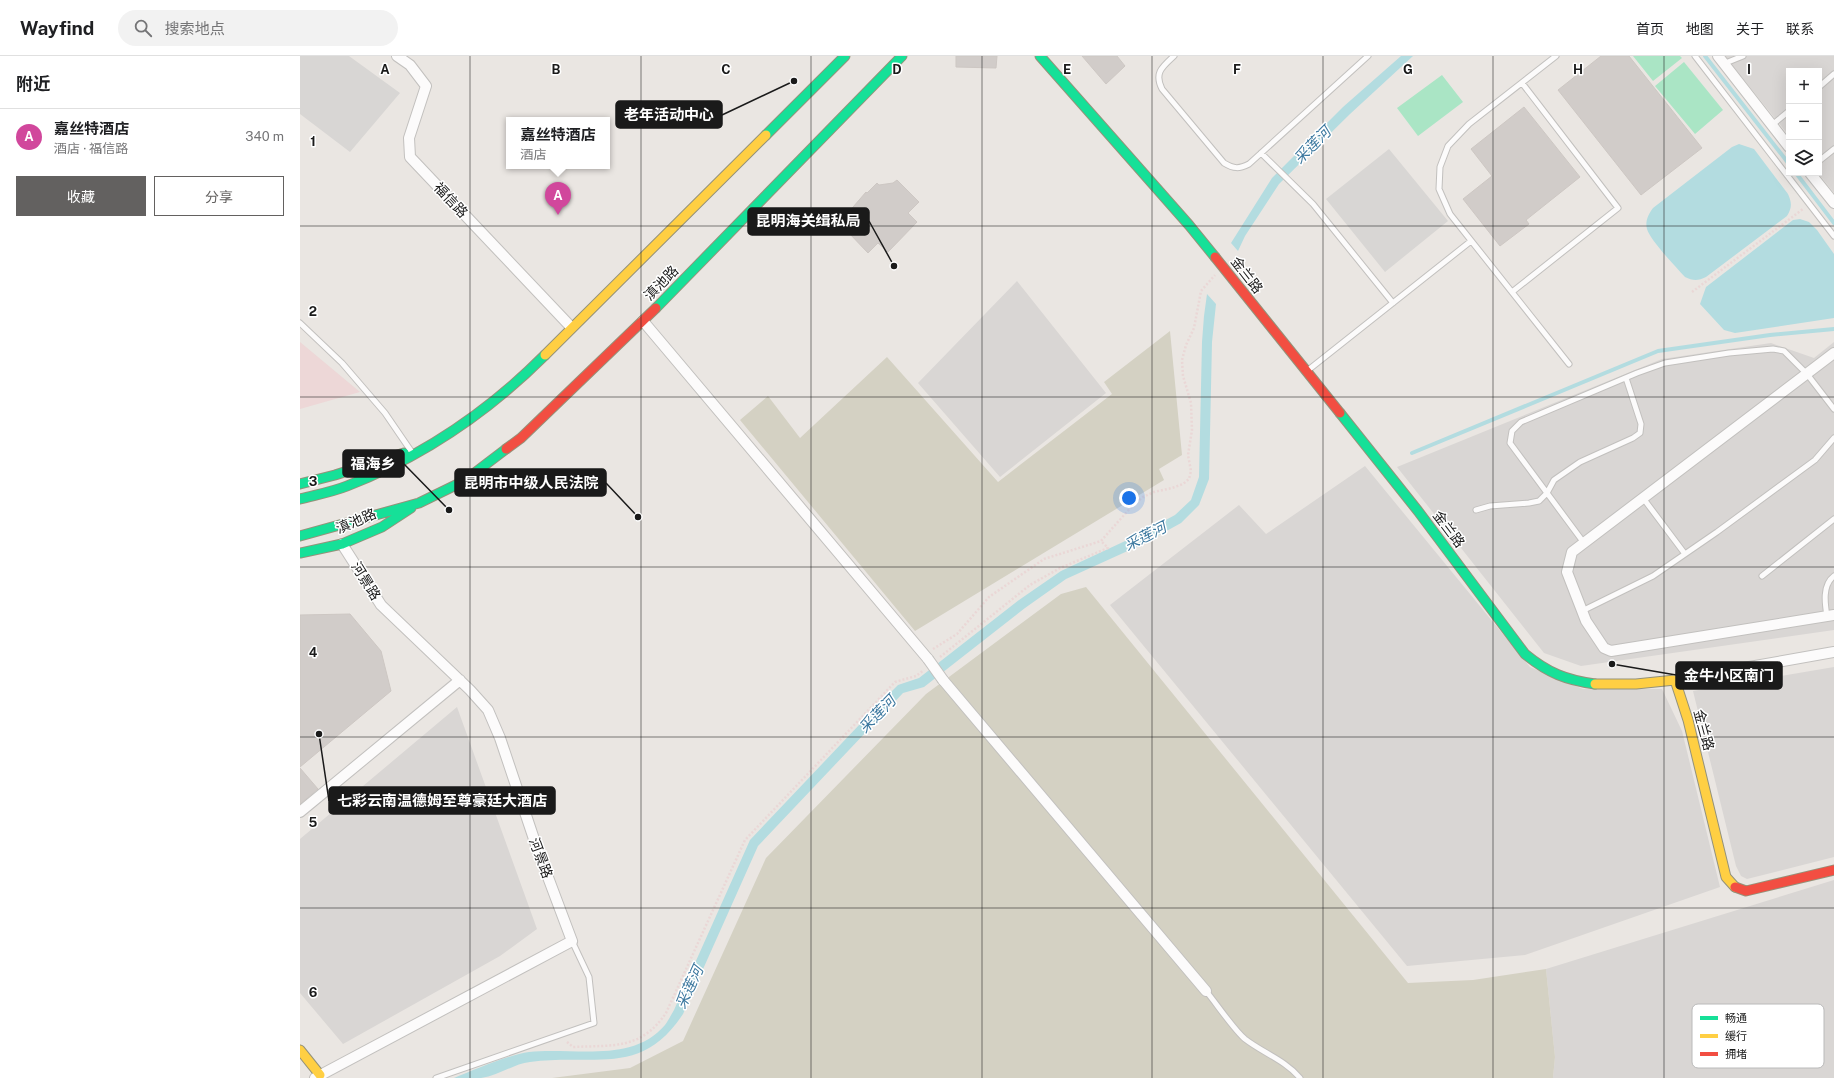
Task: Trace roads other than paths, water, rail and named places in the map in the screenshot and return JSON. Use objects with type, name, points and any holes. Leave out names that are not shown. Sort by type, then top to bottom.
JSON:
[{"type":"street","name":"福信路","points":[[397,56],[410,65],[426,86],[409,138],[410,157],[571,327]]},
{"type":"street","points":[[300,499],[346,487],[383,470],[434,442],[467,421],[504,394],[536,364],[571,327],[845,56]]},
{"type":"street","name":"滇池路","points":[[300,553],[342,544],[382,527],[419,503],[464,481],[521,438],[643,322],[902,56]]},
{"type":"street","name":"金兰路","points":[[1040,56],[1189,224],[1418,512],[1525,654],[1536,666],[1576,681],[1598,685],[1633,685],[1675,680],[1688,720],[1726,878],[1733,887],[1738,890],[1746,891],[1834,870]]},
{"type":"street","points":[[1720,60],[1786,143]]},
{"type":"street","points":[[1812,176],[1834,203]]},
{"type":"street","points":[[643,322],[1206,991]]},
{"type":"street","points":[[1830,616],[1611,651],[1604,648],[1586,621],[1567,572],[1572,552],[1834,353]]},
{"type":"street","points":[[300,484],[335,475],[411,451],[434,442]]},
{"type":"street","name":"滇池路","points":[[300,536],[419,503]]},
{"type":"street","name":"河景路","points":[[342,544],[381,605],[460,680],[488,710],[500,738],[537,848],[572,941]]},
{"type":"street","points":[[1675,680],[1834,652]]},
{"type":"street","points":[[300,812],[460,680]]},
{"type":"street","points":[[300,1050],[319,1077],[572,941]]},
{"type":"lane","points":[[1174,56],[1159,72],[1158,81],[1162,89],[1224,163],[1232,168],[1241,168],[1249,164],[1368,56]]},
{"type":"lane","points":[[1556,56],[1469,124],[1448,146],[1440,167],[1439,189],[1450,214],[1569,364]]},
{"type":"lane","points":[[1695,56],[1834,236]]},
{"type":"lane","points":[[1720,60],[1743,56]]},
{"type":"lane","points":[[1822,84],[1834,74]]},
{"type":"lane","points":[[1512,292],[1618,208],[1522,83]]},
{"type":"lane","points":[[1772,125],[1786,114]]},
{"type":"lane","points":[[1822,159],[1834,149]]},
{"type":"lane","points":[[1260,153],[1313,204],[1393,303]]},
{"type":"lane","points":[[1306,372],[1471,241]]},
{"type":"lane","points":[[300,322],[342,363],[385,413],[411,451]]},
{"type":"lane","points":[[1584,543],[1510,443],[1512,431],[1521,422],[1665,363],[1729,353],[1772,349],[1784,351],[1807,374],[1834,408]]},
{"type":"lane","points":[[1476,510],[1490,506],[1539,501],[1547,493],[1554,480],[1580,462],[1640,433],[1641,424],[1626,378]]},
{"type":"lane","points":[[1582,611],[1652,576],[1685,554],[1773,492],[1815,460],[1834,438]]},
{"type":"lane","points":[[1643,498],[1685,554]]},
{"type":"lane","points":[[1762,576],[1834,519]]},
{"type":"lane","points":[[1830,616],[1824,596],[1831,578],[1834,576]]},
{"type":"lane","points":[[436,1078],[594,1023],[589,977],[572,941]]},
{"type":"lane","points":[[1206,991],[1244,1038],[1278,1059],[1293,1070],[1300,1078]]},
{"type":"water","name":"采莲河","points":[[1401,56],[1413,56],[1350,114],[1279,184],[1245,236],[1238,251],[1231,243],[1272,178],[1343,107]]},
{"type":"water","points":[[1739,144],[1754,149],[1788,194],[1791,208],[1787,216],[1706,277],[1693,280],[1685,277],[1653,240],[1647,229],[1647,218],[1653,208],[1732,147]]},
{"type":"water","points":[[1800,219],[1809,222],[1817,230],[1834,254],[1834,318],[1735,333],[1724,330],[1700,304],[1706,287],[1793,220]]},
{"type":"water","name":"采莲河","points":[[1207,294],[1216,304],[1212,342],[1209,479],[1199,505],[1181,523],[1143,544],[1066,579],[1025,608],[924,687],[903,693],[758,846],[683,1014],[667,1034],[650,1047],[633,1055],[615,1059],[530,1062],[487,1077],[454,1078],[511,1056],[529,1052],[583,1052],[619,1049],[636,1045],[651,1037],[665,1025],[674,1010],[750,840],[898,685],[919,678],[1019,600],[1061,571],[1138,535],[1175,515],[1191,500],[1199,477],[1202,342]]},
{"type":"waterway","points":[[1705,56],[1786,160]]},
{"type":"waterway","points":[[1798,176],[1834,223]]},
{"type":"waterway","points":[[1412,453],[1658,351],[1770,335],[1834,329]]},
{"type":"place","name":"老年活动中心","points":[[794,81]]},
{"type":"place","name":"嘉丝特酒店","points":[[558,215]]},
{"type":"place","name":"昆明海关缉私局","points":[[894,266]]},
{"type":"place","name":"福海乡","points":[[449,510]]},
{"type":"place","name":"昆明市中级人民法院","points":[[638,517]]},
{"type":"place","name":"金牛小区南门","points":[[1612,664]]},
{"type":"place","name":"七彩云南温德姆至尊豪廷大酒店","points":[[319,734]]}]
